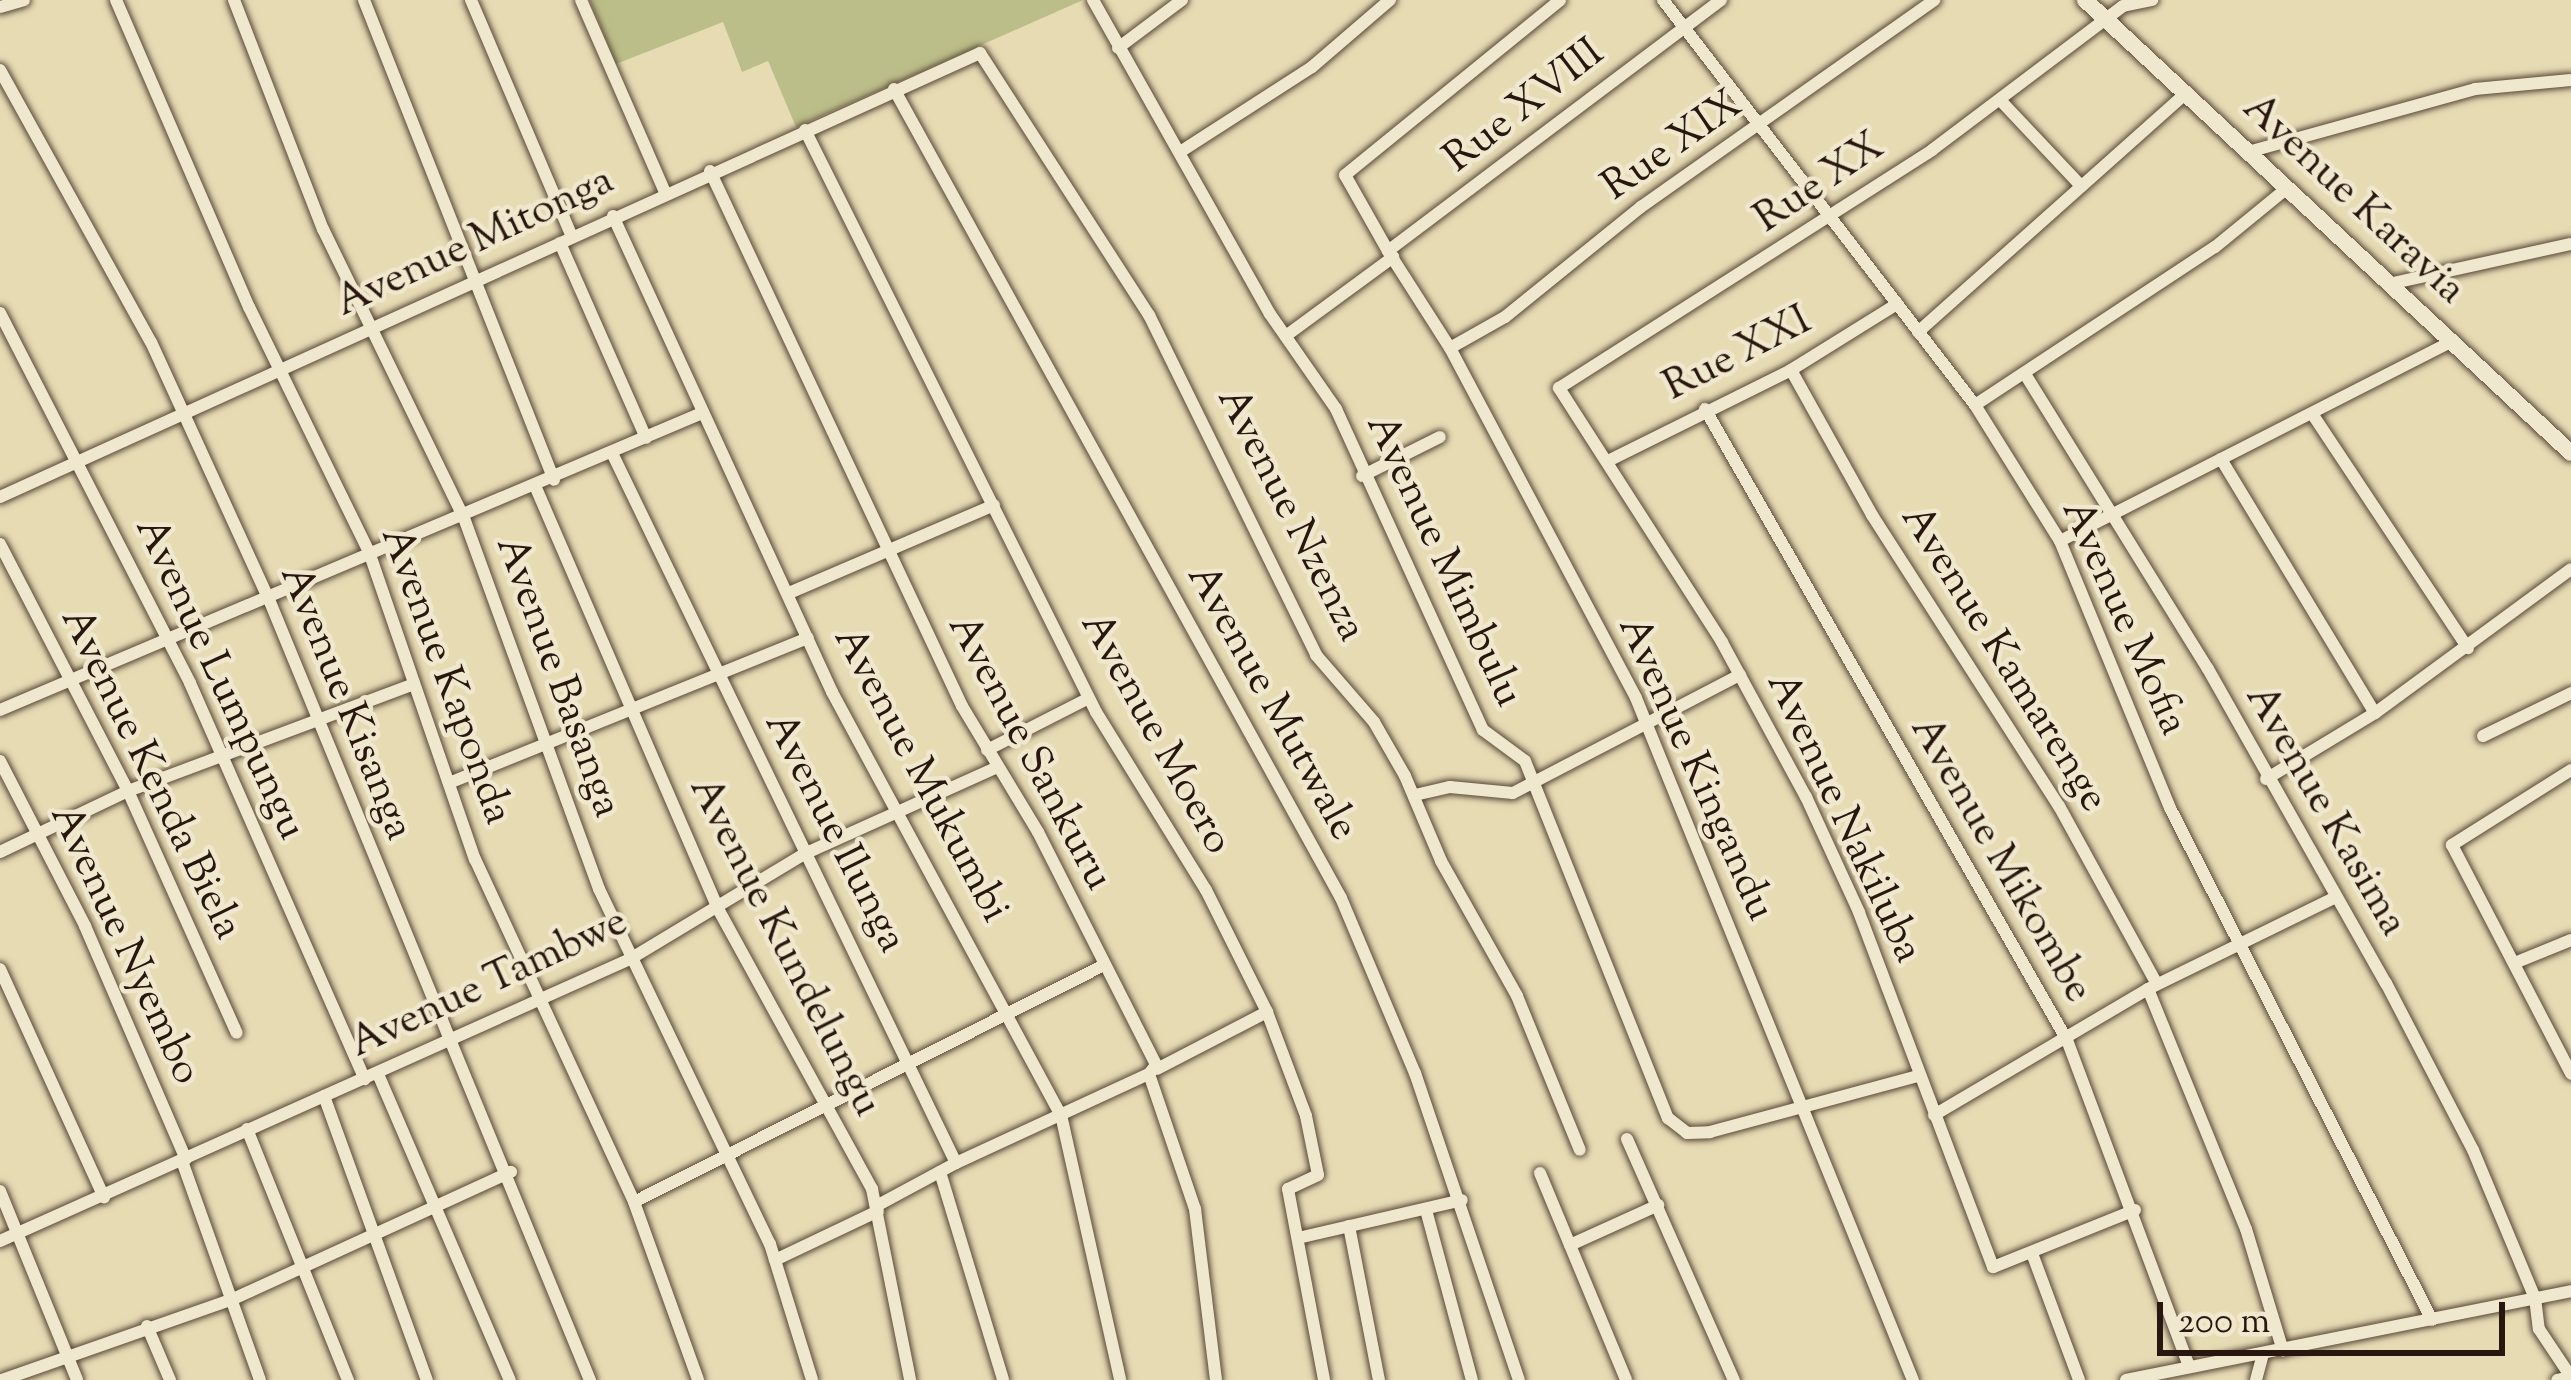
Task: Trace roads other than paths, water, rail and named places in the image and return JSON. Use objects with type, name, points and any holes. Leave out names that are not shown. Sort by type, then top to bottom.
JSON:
[{"type":"street","points":[[0,7],[24,0]]},
{"type":"street","name":"Avenue Kaponda","points":[[116,0],[281,371],[369,552],[411,685],[449,783],[538,1001],[634,1202],[698,1380]]},
{"type":"street","name":"Avenue Basanga","points":[[234,0],[323,229],[464,518],[630,959],[775,1260],[812,1380]]},
{"type":"street","points":[[364,0],[472,283],[554,480]]},
{"type":"street","points":[[471,0],[646,438]]},
{"type":"street","points":[[580,0],[664,190]]},
{"type":"street","name":"Avenue Mimbulu","points":[[1093,0],[1287,335],[1336,409],[1362,476],[1483,730],[1520,750],[1668,1118],[1696,1134],[1795,1104],[1918,1076]]},
{"type":"street","points":[[1118,48],[1182,0]]},
{"type":"street","points":[[1180,152],[1312,67],[1390,0]]},
{"type":"street","name":"Avenue Kingandu","points":[[1560,0],[1348,171],[1345,184],[1450,348],[1647,728],[1795,1104],[1913,1380]]},
{"type":"street","name":"Avenue Mofia","points":[[1663,0],[1764,124],[1975,405],[2060,541],[2170,808],[2242,940],[2432,1319]]},
{"type":"street","name":"Rue XVIII","points":[[1391,254],[1721,0]]},
{"type":"street","name":"Rue XIX","points":[[1450,348],[1505,317],[1641,207],[1934,0]]},
{"type":"street","name":"Avenue Karavia","points":[[2085,0],[2571,453]]},
{"type":"street","name":"Rue XX","points":[[1560,387],[1832,216],[2001,101],[2105,19],[2152,0]]},
{"type":"street","name":"Avenue Mitonga","points":[[0,496],[184,417],[664,190],[980,53]]},
{"type":"street","name":"Avenue Nzenza","points":[[980,53],[1149,315],[1316,655],[1374,722],[1415,795],[1441,861],[1517,996],[1580,1150]]},
{"type":"street","name":"Avenue Kisanga","points":[[0,70],[184,417],[268,597],[322,718],[449,1041],[511,1172],[590,1380]]},
{"type":"street","points":[[2248,152],[2475,89],[2571,80]]},
{"type":"street","name":"Avenue Mutwale","points":[[894,89],[1341,898],[1387,997],[1462,1200],[1519,1380]]},
{"type":"street","points":[[1918,332],[2185,94]]},
{"type":"street","points":[[2001,101],[2081,186]]},
{"type":"street","name":"Avenue Moero","points":[[805,130],[1089,698],[1206,890],[1267,1012],[1306,1115],[1318,1175],[1288,1186],[1324,1380]]},
{"type":"street","name":"Avenue Sankuru","points":[[710,171],[886,552],[995,768],[1038,832],[1153,1072],[1195,1209],[1216,1380]]},
{"type":"street","points":[[1975,405],[2215,247],[2287,188]]},
{"type":"street","name":"Avenue Mukumbi","points":[[613,216],[808,638],[894,809],[1008,1008],[1061,1115],[1120,1380]]},
{"type":"street","points":[[2393,284],[2571,244]]},
{"type":"street","points":[[1287,335],[1391,254]]},
{"type":"street","name":"Rue XXI","points":[[1608,461],[1791,370],[1897,304]]},
{"type":"street","name":"Avenue Lumpungu","points":[[0,313],[167,638],[371,1077],[435,1203],[510,1380]]},
{"type":"street","points":[[2060,541],[2452,340]]},
{"type":"street","name":"Avenue Kamarenge","points":[[1791,370],[1873,515],[2049,788],[2152,987],[2246,1229],[2283,1351]]},
{"type":"street","name":"Avenue Kasima","points":[[2025,374],[2266,779],[2473,1150],[2535,1298],[2539,1329],[2571,1377]]},
{"type":"street","name":"Avenue Nakiluba","points":[[1560,387],[1740,674],[1859,912],[1993,1267],[2032,1256]]},
{"type":"street","name":"Avenue Mikombe","points":[[1705,409],[2067,1040],[2135,1210],[2189,1367]]},
{"type":"street","points":[[0,710],[369,552],[536,488],[702,413]]},
{"type":"street","points":[[2312,415],[2468,648]]},
{"type":"street","points":[[1362,476],[1440,437]]},
{"type":"street","name":"Avenue Ilunga","points":[[612,454],[804,854],[910,1057],[956,1163]]},
{"type":"street","points":[[2222,459],[2375,712]]},
{"type":"street","name":"Avenue Kundelungu","points":[[536,488],[717,907],[878,1208],[910,1380]]},
{"type":"street","points":[[789,593],[994,506]]},
{"type":"street","name":"Avenue Kenda Biela","points":[[0,544],[128,791],[237,1034]]},
{"type":"street","points":[[2266,779],[2468,648],[2571,569]]},
{"type":"street","points":[[449,783],[548,746],[629,706],[808,638]]},
{"type":"street","points":[[1415,795],[1450,787],[1497,796],[1534,784],[1647,728],[1740,674]]},
{"type":"street","points":[[0,852],[219,754],[411,685]]},
{"type":"street","points":[[2483,736],[2571,693]]},
{"type":"street","points":[[987,750],[1089,698]]},
{"type":"street","name":"Avenue Nyembo","points":[[0,760],[184,1160],[260,1380]]},
{"type":"street","name":"Avenue Tambwe","points":[[0,1240],[630,959],[804,854],[894,809],[995,768]]},
{"type":"street","points":[[2571,770],[2452,845],[2517,962],[2571,1074]]},
{"type":"street","points":[[1934,1115],[2152,987],[2334,898]]},
{"type":"street","points":[[2517,962],[2571,940]]},
{"type":"street","points":[[634,1202],[910,1057],[1100,967]]},
{"type":"street","points":[[0,969],[104,1197]]},
{"type":"street","points":[[775,1260],[956,1163],[1153,1072],[1267,1012]]},
{"type":"street","points":[[324,1096],[428,1380]]},
{"type":"street","points":[[247,1129],[348,1380]]},
{"type":"street","points":[[1627,1139],[1734,1380]]},
{"type":"street","points":[[2,1380],[231,1300],[374,1228],[511,1172]]},
{"type":"street","points":[[940,1172],[1003,1380]]},
{"type":"street","points":[[1540,1174],[1626,1380]]},
{"type":"street","points":[[0,1191],[77,1380]]},
{"type":"street","points":[[1298,1238],[1462,1200]]},
{"type":"street","points":[[1570,1245],[1658,1205]]},
{"type":"street","points":[[1426,1210],[1472,1380]]},
{"type":"street","points":[[2079,1380],[2032,1256],[2135,1210]]},
{"type":"street","points":[[1349,1226],[1379,1380]]},
{"type":"street","points":[[2126,1380],[2571,1291]]},
{"type":"street","points":[[147,1326],[170,1380]]},
{"type":"street","points":[[2256,1380],[2263,1353]]},
{"type":"street","points":[[2557,1380],[2571,1377]]}]
